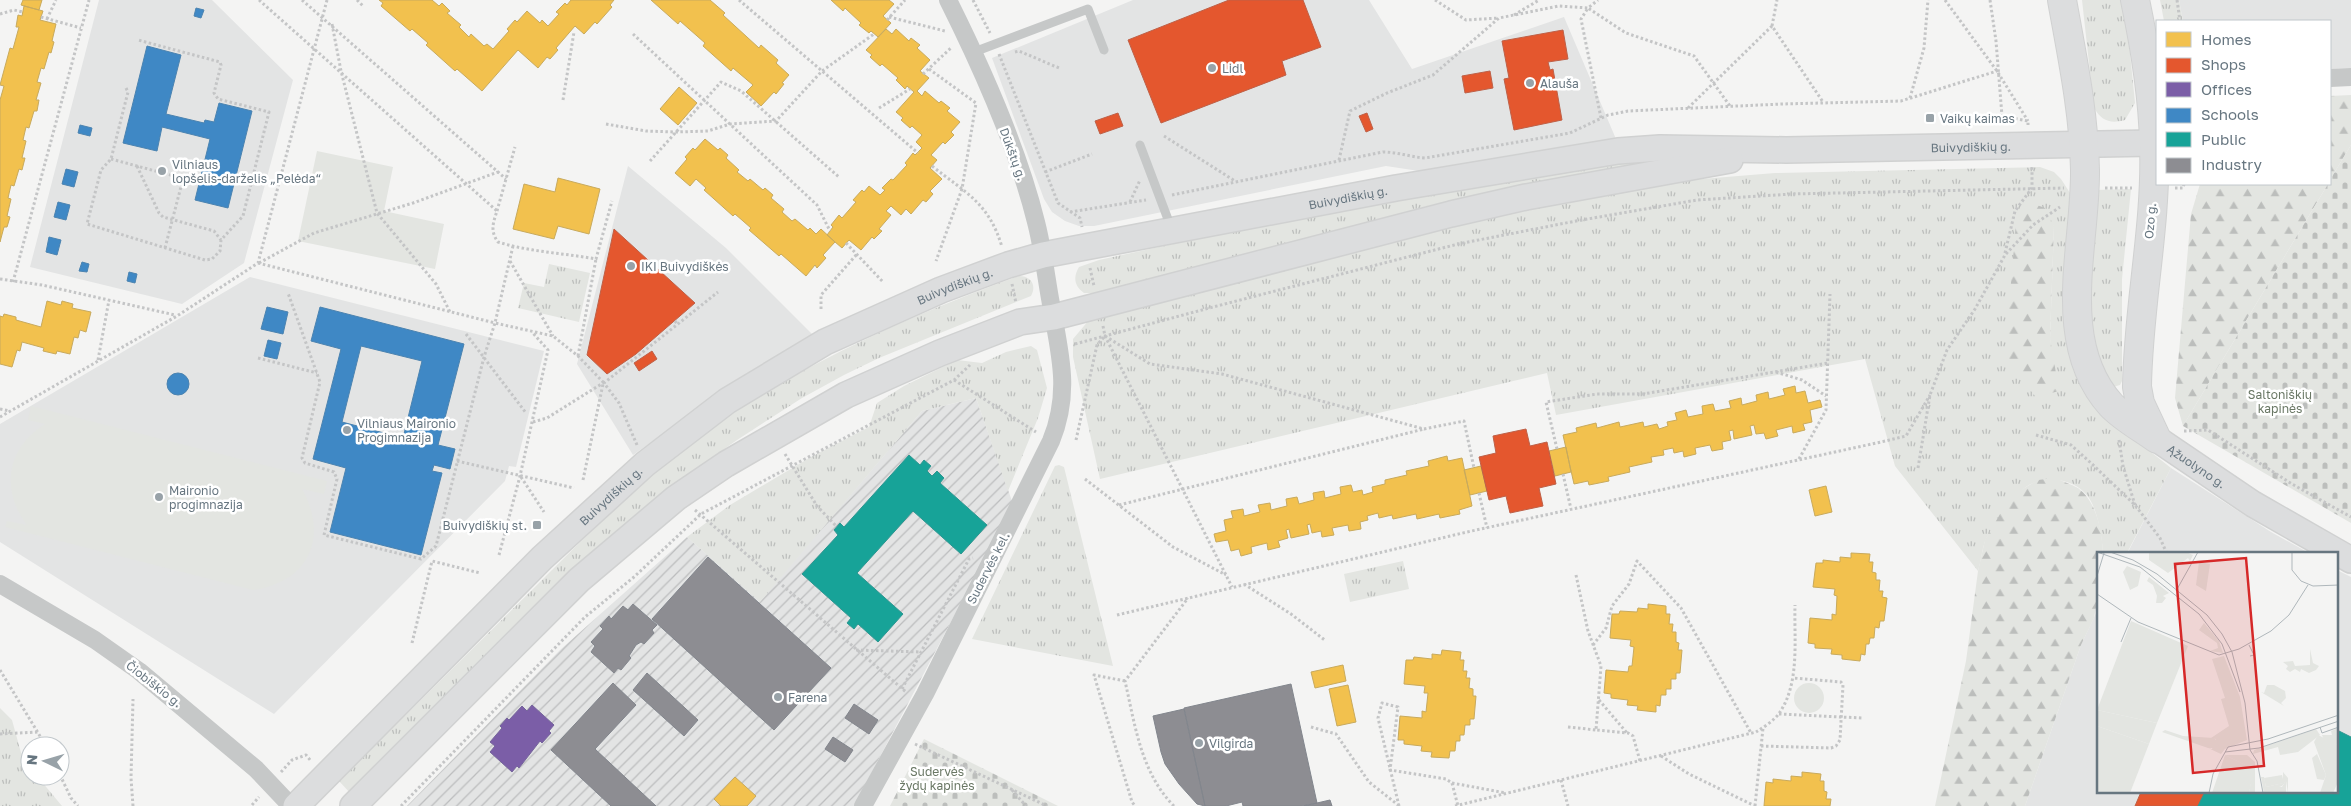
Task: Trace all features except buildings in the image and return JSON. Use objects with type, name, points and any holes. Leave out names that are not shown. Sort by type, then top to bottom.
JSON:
[{"type":"main road","points":[[2062,0],[2084,146]]},
{"type":"main road","name":"Ozo g.","points":[[2135,0],[2143,39],[2156,143],[2137,387],[2140,403],[2166,435]]},
{"type":"main road","name":"Buivydiškių g.","points":[[296,806],[542,558],[645,464],[727,400],[825,342],[941,290],[1008,265],[1043,255],[1396,188],[1618,151],[1660,148],[1786,150],[2084,146],[2156,143]]},
{"type":"main road","name":"Ąžuolyno g.","points":[[2084,146],[2085,188],[2076,307],[2083,352],[2096,384],[2111,405],[2166,435],[2253,504],[2337,552]]},
{"type":"main road","name":"Buivydiškių g.","points":[[353,806],[579,580],[676,498],[726,464],[846,396],[940,353],[1020,322],[1054,317],[1450,214],[1545,194],[1786,150]]},
{"type":"main road","name":"Ąžuolyno g.","points":[[2338,553],[2351,560]]},
{"type":"street","name":"Dūkštų g.","points":[[948,0],[974,52],[1018,165],[1036,222],[1054,317]]},
{"type":"street","points":[[2331,78],[2351,77]]},
{"type":"street","name":"Sudervės kel.","points":[[864,806],[920,704],[1051,441],[1059,420],[1063,395],[1060,349],[1054,317]]},
{"type":"street","name":"Čiobiškio g.","points":[[0,584],[94,640],[139,671],[261,774],[291,806]]},
{"type":"lane","points":[[974,52],[1088,9],[1104,50]]},
{"type":"lane","points":[[1140,145],[1172,230]]},
{"type":"path","points":[[47,19],[56,0]]},
{"type":"path","points":[[13,282],[89,0]]},
{"type":"path","points":[[259,0],[497,211]]},
{"type":"path","points":[[264,4],[266,0]]},
{"type":"path","points":[[302,0],[323,16],[506,179]]},
{"type":"path","points":[[258,263],[328,0]]},
{"type":"path","points":[[357,0],[364,6]]},
{"type":"path","points":[[739,0],[918,153]]},
{"type":"path","points":[[905,0],[888,18],[946,32]]},
{"type":"path","points":[[973,0],[995,43],[1058,203],[1080,218],[1105,336],[1232,587]]},
{"type":"path","points":[[1435,0],[1466,20],[1499,18],[1559,6],[1588,8],[1626,33],[1694,56],[1731,106]]},
{"type":"path","points":[[1512,16],[1539,0]]},
{"type":"path","points":[[1598,0],[1588,8],[1581,19],[1602,118]]},
{"type":"path","points":[[1688,108],[1772,26],[1777,0]]},
{"type":"path","points":[[1910,98],[1924,48],[1928,0]]},
{"type":"path","points":[[1945,0],[1997,71],[2028,121]]},
{"type":"path","points":[[1990,0],[1996,41],[1997,71]]},
{"type":"path","points":[[2178,0],[2180,20]]},
{"type":"path","points":[[0,14],[14,10],[23,12]]},
{"type":"path","points":[[41,17],[82,28]]},
{"type":"path","points":[[1339,160],[1350,111],[1387,93],[1433,75],[1499,18]]},
{"type":"path","points":[[332,24],[341,71],[377,213],[436,284],[450,312]]},
{"type":"path","points":[[1772,26],[1823,103]]},
{"type":"path","points":[[563,100],[574,32]]},
{"type":"path","points":[[633,34],[817,205],[830,231]]},
{"type":"path","points":[[606,124],[646,131],[676,132],[708,131],[730,124],[776,121],[822,71],[874,34]]},
{"type":"path","points":[[126,88],[128,92],[111,159],[101,170],[87,224],[205,260],[212,259],[220,251],[221,240],[243,216],[270,112],[218,99],[214,93],[221,65],[220,62],[138,40]]},
{"type":"path","points":[[924,74],[952,47]]},
{"type":"path","points":[[1001,58],[1019,51],[1059,68]]},
{"type":"path","points":[[929,69],[976,103],[962,190],[936,261]]},
{"type":"path","points":[[1070,212],[1160,198],[1383,152],[1403,152],[1412,157],[1425,158],[1570,134],[1602,118],[1628,111],[1901,101],[1997,71]]},
{"type":"path","points":[[650,161],[721,82],[741,91],[840,178]]},
{"type":"path","points":[[879,108],[910,89]]},
{"type":"path","points":[[1164,136],[1236,181]]},
{"type":"path","points":[[515,147],[492,228],[493,236],[498,242],[513,246],[596,260]]},
{"type":"path","points":[[1045,172],[1092,154]]},
{"type":"path","points":[[111,159],[196,182]]},
{"type":"path","points":[[137,166],[159,213],[172,219],[214,231],[221,240]]},
{"type":"path","points":[[932,166],[982,205],[992,219],[1008,265],[1020,322]]},
{"type":"path","points":[[0,417],[176,316],[258,263],[314,233],[468,184],[498,172]]},
{"type":"path","points":[[165,248],[183,179]]},
{"type":"path","points":[[2005,255],[2015,211],[2032,188]]},
{"type":"path","points":[[1076,440],[1098,345],[1105,336],[1458,244],[1697,200],[1802,194],[2068,188]]},
{"type":"path","points":[[578,356],[596,260],[612,201]]},
{"type":"path","points":[[1117,615],[1487,528],[1906,436],[1930,395],[1947,350],[1975,310],[2005,255],[2033,225],[2066,204]]},
{"type":"path","points":[[846,243],[884,282]]},
{"type":"path","points":[[288,293],[320,382],[302,458],[305,463],[334,472],[337,479],[324,535],[421,559],[436,546],[484,357],[495,323],[513,246]]},
{"type":"path","points":[[821,309],[821,295],[857,254]]},
{"type":"path","points":[[510,260],[553,336],[578,356],[620,403],[645,464]]},
{"type":"path","points":[[258,263],[553,336]]},
{"type":"path","points":[[0,278],[13,282],[42,285],[176,316]]},
{"type":"path","points":[[533,422],[547,418],[604,383],[718,292]]},
{"type":"path","points":[[1799,460],[1826,410],[1830,294]]},
{"type":"path","points":[[98,360],[110,300]]},
{"type":"path","points":[[675,321],[678,325]]},
{"type":"path","points":[[499,555],[533,422],[548,350],[532,332]]},
{"type":"path","points":[[466,334],[526,413]]},
{"type":"path","points":[[1105,336],[1150,364],[1222,374],[1424,429]]},
{"type":"path","points":[[258,358],[317,373]]},
{"type":"path","points":[[1557,449],[1546,402],[1597,394],[1643,394],[1828,363]]},
{"type":"path","points":[[1775,372],[1802,380],[1827,396]]},
{"type":"path","points":[[401,806],[585,617],[634,578],[701,514],[792,464],[954,380],[1051,441]]},
{"type":"path","points":[[583,480],[604,383]]},
{"type":"path","points":[[1918,468],[1930,395]]},
{"type":"path","points":[[0,409],[11,411]]},
{"type":"path","points":[[1119,505],[1424,429],[1464,422],[1474,468]]},
{"type":"path","points":[[2166,435],[2208,430],[2292,484],[2351,516]]},
{"type":"path","points":[[2036,435],[2071,445],[2135,505],[2160,538],[2166,552]]},
{"type":"path","points":[[2119,440],[2123,466],[2135,505]]},
{"type":"path","points":[[457,461],[574,488]]},
{"type":"path","points":[[792,464],[817,506],[837,527]]},
{"type":"path","points":[[1563,474],[1571,509]]},
{"type":"path","points":[[520,476],[544,512]]},
{"type":"path","points":[[1084,479],[1173,547],[1226,575]]},
{"type":"path","points":[[1479,492],[1487,528]]},
{"type":"path","points":[[676,498],[701,514],[920,704]]},
{"type":"path","points":[[902,689],[969,559],[993,557]]},
{"type":"path","points":[[412,643],[432,561],[480,573]]},
{"type":"path","points":[[1593,645],[1606,628],[1612,606],[1628,584],[1637,562],[1681,608],[1750,733]]},
{"type":"path","points":[[1576,575],[1588,631],[1601,666],[1596,730]]},
{"type":"path","points":[[1243,584],[1291,614],[1326,641]]},
{"type":"path","points":[[1125,681],[1188,598]]},
{"type":"path","points":[[1452,783],[1457,806],[1750,733],[1762,728],[1779,714],[1789,696],[1793,678],[1794,604]]},
{"type":"path","points":[[856,650],[921,652]]},
{"type":"path","points":[[0,670],[41,736]]},
{"type":"path","points":[[1125,681],[1094,675],[1132,802],[1135,806]]},
{"type":"path","points":[[1761,746],[1831,748],[1836,746],[1840,740],[1841,682],[1793,678]]},
{"type":"path","points":[[1125,681],[1148,771],[1163,794],[1174,806]]},
{"type":"path","points":[[133,699],[133,806]]},
{"type":"path","points":[[1598,700],[1635,739],[1640,760]]},
{"type":"path","points":[[1390,770],[1398,707],[1382,703],[1378,718],[1390,770],[1399,806]]},
{"type":"path","points":[[1779,714],[1862,718]]},
{"type":"path","points":[[1568,726],[1628,733]]},
{"type":"path","points":[[1310,727],[1336,734],[1369,782],[1399,806]]},
{"type":"path","points":[[1660,756],[1690,774],[1755,806],[1762,728]]},
{"type":"path","points":[[0,734],[39,732]]},
{"type":"path","points":[[901,738],[1047,806]]},
{"type":"path","points":[[292,760],[306,755]]},
{"type":"path","points":[[1390,770],[1446,779],[1452,783],[1507,793]]},
{"type":"path","points":[[1561,780],[1568,806]]},
{"type":"path","points":[[65,786],[71,798],[78,806]]},
{"type":"path","points":[[1010,788],[1026,806]]},
{"type":"shaded area","name":"Vilniaus lopšelis-darželis „Pelėda“","points":[[99,0],[212,0],[293,80],[244,263],[182,304],[30,267]]},
{"type":"shaded area","points":[[1133,0],[1369,0],[1412,69],[1564,17],[1616,139],[1419,171],[1386,166],[1094,226],[1079,226],[1065,221],[1052,212],[1044,199],[992,58]]},
{"type":"shaded area","points":[[2179,0],[2351,0],[2351,68],[2331,69],[2331,20],[2183,20]]},
{"type":"shaded area","points":[[628,166],[726,248],[814,336],[749,373],[633,455],[577,364]]},
{"type":"shaded area","name":"Maironio progimnazija","points":[[250,277],[544,351],[516,467],[509,466],[505,481],[274,714],[0,542],[0,424]]},
{"type":"shaded area","points":[[976,398],[1013,504],[854,806],[407,806],[560,650],[687,537],[760,601],[922,411]]},
{"type":"shaded area","points":[[2171,468],[2271,532],[2307,552],[2128,552]]},
{"type":"shaded area","points":[[2338,570],[2351,577],[2351,806],[2025,806],[2081,645],[2097,611],[2097,794],[2338,794]]},
{"type":"green space","points":[[2082,0],[2122,0],[2128,33],[2135,103],[2125,120],[2115,122],[2103,119],[2094,108]]},
{"type":"green space","points":[[2160,0],[2179,0],[2183,20],[2164,20]]},
{"type":"green space","points":[[2351,95],[2351,145],[2331,178],[2331,96]]},
{"type":"green space","name":"Saltoniškių kapinės","points":[[2351,145],[2351,523],[2183,426],[2327,185],[2331,185],[2331,178]]},
{"type":"green space","points":[[317,151],[393,167],[384,211],[444,224],[435,269],[298,241]]},
{"type":"green space","points":[[1699,154],[1432,205],[1103,293],[1084,293],[1076,284],[1076,274],[1079,267],[1099,260],[1248,228],[1473,185],[1623,162]]},
{"type":"green space","points":[[2040,167],[2054,172],[2072,196],[2066,292],[2117,425],[2171,468],[2128,552],[2103,552],[2101,532],[2089,498],[2083,491],[2066,482],[2047,480],[2029,485],[2017,495],[2007,508],[1985,541],[1978,571],[1895,466],[1865,359],[1556,415],[1547,373],[1100,479],[1073,357],[1073,339],[1089,320],[1424,231],[1552,203],[1677,181],[1775,173]],"holes":[[[2021,211],[2054,226],[2050,338],[2052,362]]]},
{"type":"green space","points":[[2200,185],[2327,185],[2183,426],[2175,398],[2191,214]]},
{"type":"green space","points":[[2131,189],[2122,279],[2122,381],[2120,385],[2113,387],[2109,386],[2085,323],[2094,190]]},
{"type":"green space","points":[[2034,204],[2045,208],[2054,226],[2050,338],[2059,391],[2036,397],[2010,366],[2006,341],[2016,224],[2021,211]]},
{"type":"green space","points":[[549,264],[590,273],[579,322],[518,308],[524,283],[544,287]]},
{"type":"green space","points":[[1019,276],[1030,279],[1032,282],[1033,292],[1031,296],[879,358],[844,375],[802,398],[737,440],[676,483],[351,794],[339,781],[586,536],[642,484],[701,436],[765,393],[857,343],[921,314]]},
{"type":"green space","points":[[1031,346],[1037,350],[1047,388],[1038,418],[1008,491],[976,398],[922,411],[760,602],[687,537],[730,505],[811,457],[869,427],[877,403],[904,386],[957,360],[982,363],[1006,352]]},
{"type":"green space","name":"Maironio progimnazija","points":[[31,406],[327,481],[324,494],[302,489],[310,507],[314,524],[313,540],[309,554],[300,567],[288,578],[253,590],[5,527],[7,521],[27,525],[18,512],[11,484],[15,457],[22,445],[32,434],[45,424],[28,420]]},
{"type":"green space","points":[[1055,466],[1064,467],[1113,666],[972,639]]},
{"type":"green space","points":[[2055,478],[2078,488],[2090,501],[2094,509],[2103,552],[2097,552],[2097,602],[2094,618],[2081,645],[2025,806],[1935,806],[1966,661],[1978,571],[1985,540],[2002,510],[2021,490],[2038,480]]},
{"type":"green space","points":[[1403,561],[1409,589],[1350,602],[1344,574]]},
{"type":"green space","points":[[1809,683],[1820,687],[1824,698],[1820,709],[1809,713],[1798,709],[1794,698],[1798,687]]},
{"type":"green space","points":[[0,708],[12,720],[20,749],[20,786],[45,786],[62,806],[0,806]]},
{"type":"green space","name":"Sudervės žydų kapinės","points":[[924,739],[1058,806],[890,806]]},
{"type":"place","name":"Lidl","points":[[1212,68]]},
{"type":"place","name":"Alauša","points":[[1530,83]]},
{"type":"place","name":"Vaikų kaimas","points":[[1930,118]]},
{"type":"place","name":"Vilniaus lopšelis-darželis „Pelėda“","points":[[162,171]]},
{"type":"place","name":"IKI Buivydiškės","points":[[631,266]]},
{"type":"place","name":"Vilniaus Maironio Progimnazija","points":[[347,430]]},
{"type":"place","name":"Maironio progimnazija","points":[[159,497]]},
{"type":"place","name":"Buivydiškių st.","points":[[537,525]]},
{"type":"place","name":"Farena","points":[[778,697]]},
{"type":"place","name":"Vilgirda","points":[[1199,743]]}]
